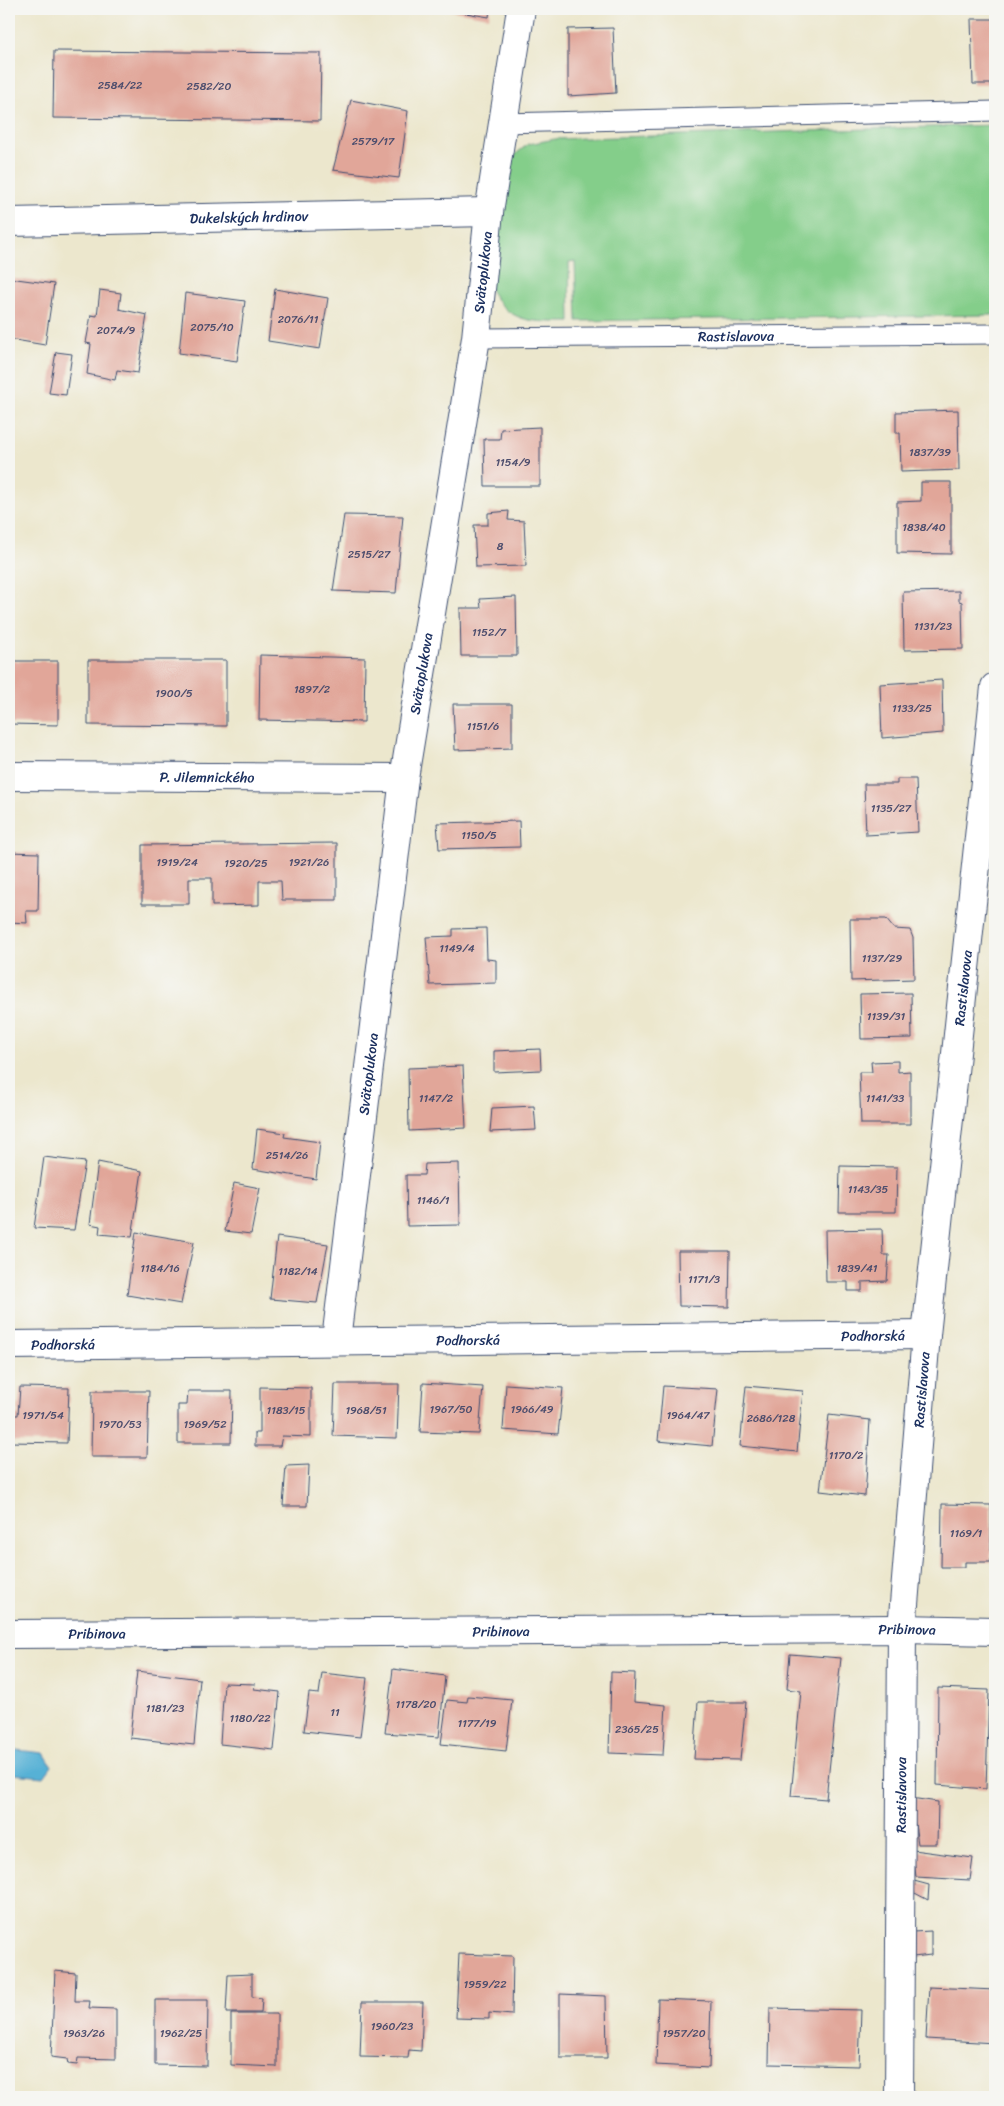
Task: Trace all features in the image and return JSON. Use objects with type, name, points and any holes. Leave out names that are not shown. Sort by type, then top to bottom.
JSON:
[{"type":"street","name":"Svätoplukova","points":[[336,1340],[404,778],[476,338],[488,212],[521,9]]},
{"type":"street","name":"Dukelských hrdinov","points":[[9,222],[488,212]]},
{"type":"street","name":"Rastislavova","points":[[899,2097],[902,1629],[926,1335],[995,687]]},
{"type":"street","name":"P. Jilemnického","points":[[9,776],[404,778]]},
{"type":"street","name":"Podhorská","points":[[9,1345],[926,1335]]},
{"type":"street","name":"Pribinova","points":[[9,1634],[902,1629],[995,1631]]},
{"type":"lane","points":[[503,123],[995,111]]},
{"type":"lane","name":"Rastislavova","points":[[476,338],[995,334]]},
{"type":"green space","points":[[995,125],[995,313],[992,315],[577,321],[575,261],[569,262],[570,322],[544,322],[532,321],[512,314],[495,298],[488,285],[511,158],[528,144],[555,139]]},
{"type":"water","points":[[16,1750],[44,1753],[52,1766],[44,1777],[13,1774],[9,1770],[9,1753]]},
{"type":"building","points":[[442,9],[490,9],[489,17]]},
{"type":"building","points":[[971,19],[995,19],[995,84],[973,84]]},
{"type":"building","points":[[613,28],[616,93],[568,96],[568,29]]},
{"type":"building","points":[[54,51],[321,53],[320,121],[53,118]]},
{"type":"building","points":[[351,100],[408,111],[399,178],[333,170]]},
{"type":"building","points":[[9,278],[54,284],[45,345],[9,339]]},
{"type":"building","points":[[275,289],[328,298],[320,349],[268,341]]},
{"type":"building","points":[[100,290],[121,293],[119,309],[147,315],[138,373],[117,370],[115,380],[87,374],[91,344],[86,343],[91,315],[97,316]]},
{"type":"building","points":[[185,293],[245,301],[237,361],[179,353]]},
{"type":"building","points":[[56,352],[72,354],[66,395],[49,393]]},
{"type":"building","points":[[958,410],[959,470],[901,472],[900,433],[896,433],[896,412]]},
{"type":"building","points":[[540,427],[540,486],[485,486],[484,439],[500,439],[501,429]]},
{"type":"building","points":[[921,482],[951,482],[951,554],[897,553],[897,502],[921,501]]},
{"type":"building","points":[[509,511],[508,520],[524,521],[526,566],[476,567],[474,525],[488,525],[488,513]]},
{"type":"building","points":[[344,515],[403,516],[396,593],[333,591]]},
{"type":"building","points":[[959,591],[959,601],[962,602],[963,649],[904,650],[903,592]]},
{"type":"building","points":[[516,597],[517,656],[461,656],[460,608],[481,608],[480,599]]},
{"type":"building","points":[[260,655],[365,658],[364,722],[259,720]]},
{"type":"building","points":[[88,660],[226,660],[226,726],[88,725]]},
{"type":"building","points":[[9,661],[58,661],[58,725],[9,724]]},
{"type":"building","points":[[942,680],[943,733],[882,738],[880,684]]},
{"type":"building","points":[[453,704],[512,704],[512,748],[455,750]]},
{"type":"building","points":[[897,779],[916,779],[918,832],[866,835],[864,784],[897,784]]},
{"type":"building","points":[[519,821],[520,847],[439,849],[437,823]]},
{"type":"building","points":[[337,843],[337,900],[282,900],[281,881],[259,881],[259,905],[212,906],[212,878],[189,878],[189,904],[142,904],[142,845]]},
{"type":"building","points":[[9,852],[39,853],[38,911],[26,911],[27,923],[9,922]]},
{"type":"building","points":[[850,919],[886,919],[894,929],[910,930],[913,938],[914,979],[851,981]]},
{"type":"building","points":[[486,928],[487,959],[496,960],[496,983],[430,985],[426,937],[453,936],[453,929]]},
{"type":"building","points":[[911,993],[912,1038],[861,1039],[860,994]]},
{"type":"building","points":[[540,1049],[541,1070],[494,1072],[494,1051]]},
{"type":"building","points":[[898,1061],[898,1072],[910,1071],[910,1124],[861,1124],[859,1072],[872,1072],[871,1062]]},
{"type":"building","points":[[463,1066],[466,1128],[409,1131],[408,1068]]},
{"type":"building","points":[[534,1106],[536,1130],[490,1132],[492,1108]]},
{"type":"building","points":[[257,1129],[285,1133],[284,1137],[320,1142],[316,1179],[253,1169]]},
{"type":"building","points":[[44,1157],[85,1162],[74,1230],[34,1228]]},
{"type":"building","points":[[98,1162],[142,1171],[132,1237],[99,1234],[100,1226],[90,1224]]},
{"type":"building","points":[[459,1163],[460,1225],[407,1226],[406,1175],[424,1175],[425,1164]]},
{"type":"building","points":[[840,1166],[897,1167],[896,1212],[839,1212]]},
{"type":"building","points":[[234,1183],[260,1188],[251,1234],[225,1231]]},
{"type":"building","points":[[882,1229],[883,1255],[889,1255],[887,1281],[862,1282],[862,1291],[848,1291],[848,1282],[826,1282],[825,1230]]},
{"type":"building","points":[[136,1232],[194,1242],[181,1304],[127,1295]]},
{"type":"building","points":[[277,1237],[328,1244],[317,1303],[270,1299]]},
{"type":"building","points":[[678,1251],[730,1251],[729,1307],[679,1306]]},
{"type":"building","points":[[423,1383],[483,1387],[479,1434],[420,1432]]},
{"type":"building","points":[[335,1384],[399,1384],[397,1438],[333,1436]]},
{"type":"building","points":[[506,1384],[563,1388],[558,1434],[503,1430]]},
{"type":"building","points":[[663,1386],[718,1389],[712,1446],[658,1441]]},
{"type":"building","points":[[746,1386],[803,1391],[797,1452],[740,1446]]},
{"type":"building","points":[[20,1387],[69,1388],[67,1443],[9,1442],[9,1415],[18,1415]]},
{"type":"building","points":[[260,1387],[311,1388],[311,1437],[282,1436],[280,1446],[255,1446],[255,1433],[260,1433]]},
{"type":"building","points":[[92,1391],[149,1391],[147,1457],[91,1457]]},
{"type":"building","points":[[188,1391],[232,1391],[231,1443],[178,1443],[178,1405],[187,1405]]},
{"type":"building","points":[[829,1415],[870,1420],[865,1496],[820,1491]]},
{"type":"building","points":[[309,1465],[307,1506],[283,1506],[286,1466]]},
{"type":"building","points":[[942,1504],[991,1505],[991,1562],[965,1562],[965,1567],[941,1567]]},
{"type":"building","points":[[790,1654],[841,1658],[826,1799],[791,1796],[801,1691],[787,1689]]},
{"type":"building","points":[[393,1669],[445,1676],[439,1737],[385,1733]]},
{"type":"building","points":[[137,1671],[200,1679],[194,1745],[130,1738]]},
{"type":"building","points":[[611,1672],[635,1673],[634,1702],[666,1705],[663,1755],[609,1753]]},
{"type":"building","points":[[322,1673],[367,1678],[360,1737],[304,1731],[309,1693],[319,1694]]},
{"type":"building","points":[[224,1683],[255,1684],[254,1689],[280,1692],[274,1750],[220,1744]]},
{"type":"building","points":[[938,1688],[989,1690],[986,1789],[937,1785]]},
{"type":"building","points":[[468,1696],[512,1700],[506,1751],[441,1744],[447,1700],[467,1702]]},
{"type":"building","points":[[698,1702],[746,1702],[740,1760],[694,1759]]},
{"type":"building","points":[[911,1798],[938,1802],[937,1844],[918,1844]]},
{"type":"building","points":[[913,1850],[973,1858],[970,1880],[916,1877]]},
{"type":"building","points":[[914,1881],[929,1885],[928,1900],[913,1892]]},
{"type":"building","points":[[931,1931],[931,1955],[913,1957],[913,1932]]},
{"type":"building","points":[[459,1954],[513,1956],[512,2015],[489,2013],[489,2019],[456,2018]]},
{"type":"building","points":[[55,1971],[76,1973],[75,2001],[90,2001],[89,2008],[116,2009],[116,2059],[78,2058],[77,2065],[68,2064],[67,2059],[51,2057]]},
{"type":"building","points":[[252,1974],[252,1997],[262,1998],[261,2013],[226,2013],[228,1975]]},
{"type":"building","points":[[929,1987],[995,1990],[995,2043],[926,2039]]},
{"type":"building","points":[[560,1994],[606,1996],[607,2058],[560,2058]]},
{"type":"building","points":[[658,1999],[711,2001],[709,2068],[656,2065]]},
{"type":"building","points":[[155,2000],[208,2000],[207,2066],[155,2065]]},
{"type":"building","points":[[362,2002],[423,2002],[421,2051],[409,2050],[408,2058],[360,2057]]},
{"type":"building","points":[[770,2008],[861,2010],[859,2066],[769,2064]]},
{"type":"building","points":[[231,2014],[277,2014],[277,2067],[231,2065]]}]
